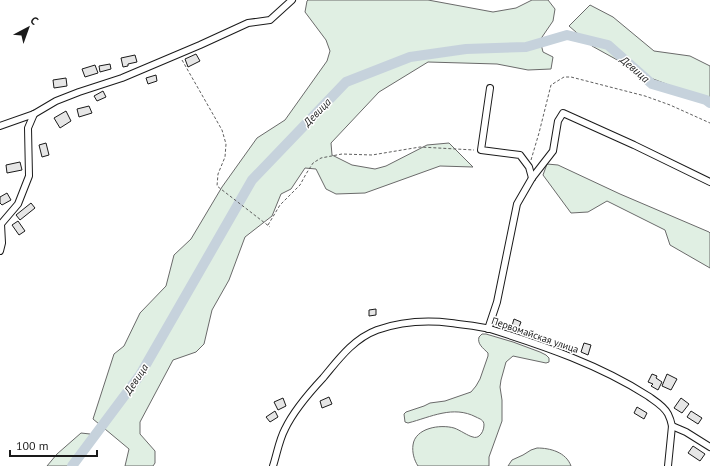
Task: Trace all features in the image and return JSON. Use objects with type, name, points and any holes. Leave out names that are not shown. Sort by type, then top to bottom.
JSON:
[{"type":"street","points":[[0,126],[34,114],[56,101],[122,78],[248,23],[270,20],[292,0]]},
{"type":"street","points":[[490,88],[481,150],[520,155],[529,166],[532,178]]},
{"type":"street","points":[[488,329],[497,302],[517,204],[532,178],[553,151],[558,121],[563,113],[634,145],[710,182]]},
{"type":"street","points":[[0,250],[2,243],[1,224],[18,204],[29,176],[28,128],[34,114]]},
{"type":"street","name":"Первомайская улица","points":[[273,466],[280,440],[290,420],[301,403],[345,352],[364,336],[404,323],[452,323],[488,329],[564,354],[639,390],[661,406],[669,414],[672,426]]},
{"type":"street","points":[[668,466],[672,426],[686,432],[710,447]]},
{"type":"path","points":[[179,54],[222,130],[226,144],[225,157],[218,174],[217,186],[269,226],[280,205],[300,185],[313,163],[321,158],[342,154],[372,155],[420,147],[481,150]]},
{"type":"path","points":[[529,166],[551,85],[564,77],[571,77],[645,96],[670,105],[710,123]]},
{"type":"green space","points":[[308,0],[428,0],[493,12],[516,8],[532,0],[548,0],[555,9],[553,21],[540,40],[543,52],[553,57],[551,69],[528,70],[497,64],[428,62],[379,92],[331,143],[332,155],[352,165],[375,169],[386,166],[427,145],[449,143],[473,167],[440,166],[365,193],[336,194],[326,189],[316,169],[305,168],[291,189],[281,194],[272,216],[245,237],[229,280],[212,310],[204,344],[196,352],[173,360],[140,422],[140,434],[155,451],[155,463],[153,466],[125,466],[129,449],[93,419],[114,354],[124,346],[140,313],[166,286],[174,255],[191,239],[222,187],[257,138],[285,120],[327,61],[330,51],[326,40],[305,12]]},
{"type":"green space","points":[[590,5],[613,17],[654,51],[690,56],[710,66],[710,105],[687,92],[648,77],[592,46],[569,26]]},
{"type":"green space","points":[[547,164],[558,165],[620,194],[709,232],[710,268],[670,245],[665,230],[607,201],[588,212],[571,213],[543,175]]},
{"type":"green space","points":[[482,334],[513,342],[540,352],[549,358],[549,362],[546,363],[513,356],[506,362],[500,387],[502,400],[502,421],[489,457],[489,466],[418,466],[415,461],[413,445],[415,439],[423,431],[435,427],[448,427],[475,437],[479,436],[483,431],[483,421],[479,418],[459,412],[442,413],[408,423],[405,422],[404,414],[430,403],[445,401],[471,392],[480,379],[488,356],[488,353],[479,342],[479,337]]},
{"type":"green space","points":[[81,433],[90,434],[89,442],[74,466],[47,466],[57,454]]},
{"type":"green space","points":[[537,448],[552,450],[561,454],[569,461],[571,466],[508,466],[512,460]]},
{"type":"building","points":[[196,54],[200,61],[188,67],[185,59]]},
{"type":"building","points":[[135,55],[137,62],[123,67],[121,58]]},
{"type":"building","points":[[110,64],[111,69],[100,72],[99,66]]},
{"type":"building","points":[[95,65],[98,73],[85,77],[82,69]]},
{"type":"building","points":[[156,75],[157,81],[148,84],[146,78]]},
{"type":"building","points":[[66,78],[67,86],[54,88],[53,80]]},
{"type":"building","points":[[103,91],[106,97],[97,101],[94,96]]},
{"type":"building","points":[[89,106],[92,113],[79,117],[77,109]]},
{"type":"building","points":[[66,111],[71,121],[60,128],[54,118]]},
{"type":"building","points":[[46,143],[49,155],[42,157],[39,145]]},
{"type":"building","points":[[20,162],[22,170],[7,173],[6,165]]},
{"type":"building","points":[[7,193],[11,200],[2,205],[0,203],[0,197]]},
{"type":"building","points":[[31,203],[35,208],[20,220],[16,215]]},
{"type":"building","points":[[18,221],[25,231],[19,235],[12,225]]},
{"type":"building","points":[[376,309],[376,315],[369,316],[369,310]]},
{"type":"building","points":[[514,319],[521,322],[517,332],[511,329]]},
{"type":"building","points":[[584,343],[591,345],[588,355],[581,352]]},
{"type":"building","points":[[652,374],[657,376],[656,378],[662,382],[658,390],[651,386],[653,384],[648,382]]},
{"type":"building","points":[[667,374],[677,379],[671,390],[662,386]]},
{"type":"building","points":[[329,397],[332,404],[322,408],[320,401]]},
{"type":"building","points":[[283,398],[286,406],[278,410],[274,402]]},
{"type":"building","points":[[681,398],[689,404],[682,413],[674,408]]},
{"type":"building","points":[[637,407],[647,413],[644,419],[634,413]]},
{"type":"building","points":[[275,411],[278,417],[270,422],[266,417]]},
{"type":"building","points":[[691,411],[702,418],[698,424],[687,417]]},
{"type":"building","points":[[693,446],[705,454],[700,461],[688,453]]},
{"type":"waterway","name":"Девица","points":[[72,466],[140,375],[252,180],[346,82],[410,57],[466,49],[526,47],[567,35],[608,45],[652,84],[706,100],[710,103]]}]
